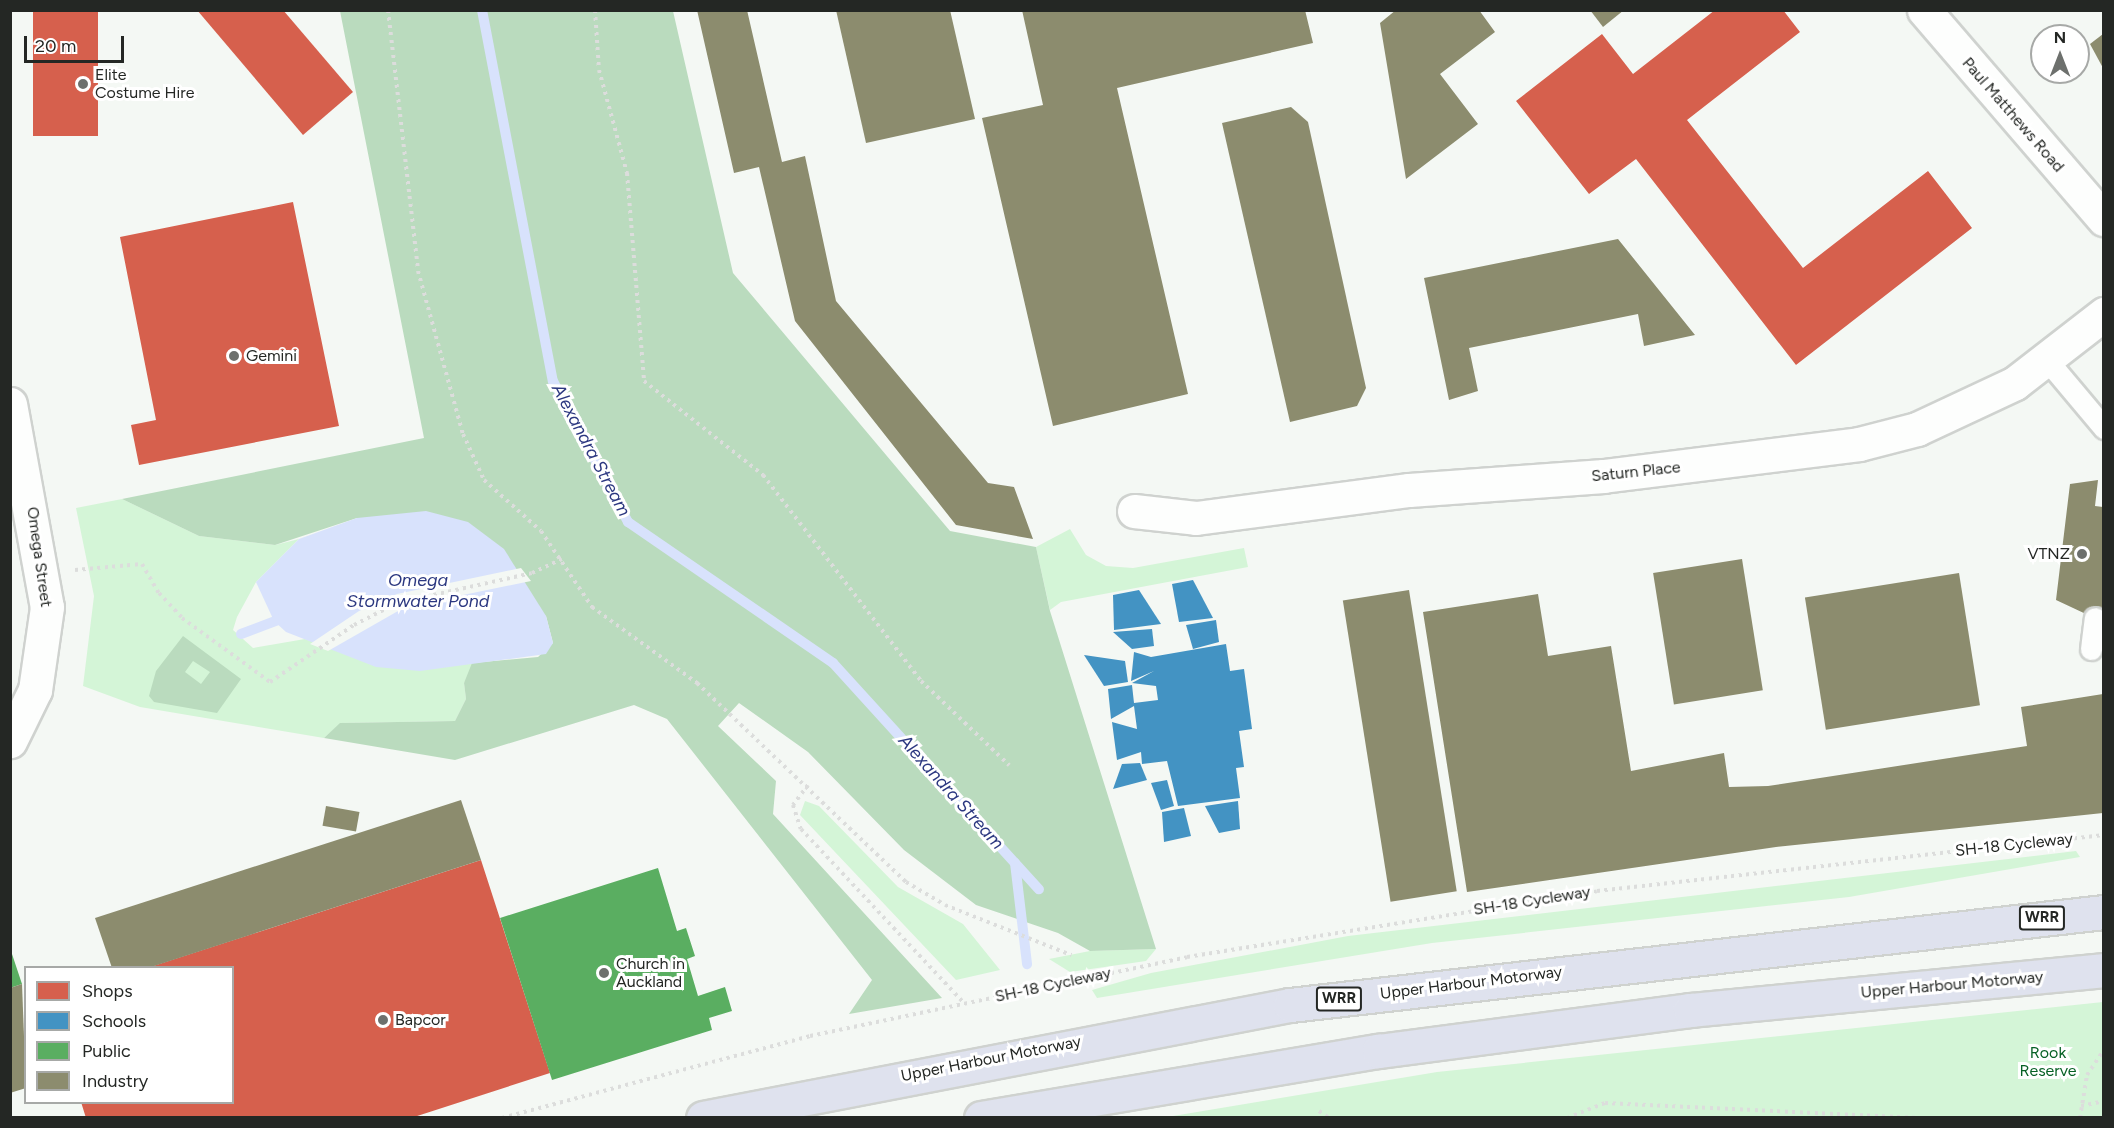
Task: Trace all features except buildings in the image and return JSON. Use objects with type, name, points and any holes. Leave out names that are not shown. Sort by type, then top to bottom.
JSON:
[{"type":"highway","points":[[1981,925],[2103,890]]},
{"type":"highway","name":"Upper Harbour Motorway","points":[[703,1118],[1290,1005],[2103,912]]},
{"type":"highway","name":"Upper Harbour Motorway","points":[[981,1118],[1367,1053],[1690,1010],[2103,970]]},
{"type":"street","name":"Paul Matthews Road","points":[[1924,10],[2103,219]]},
{"type":"street","name":"Saturn Place","points":[[1134,511],[1196,518],[1408,490],[1603,476],[1847,446],[1917,429],[2015,382],[2047,360],[2103,314]]},
{"type":"street","name":"Omega Street","points":[[10,404],[44,573],[43,661],[10,741]]},
{"type":"lane","points":[[2047,360],[2103,428]]},
{"type":"lane","points":[[2091,649],[2095,618]]},
{"type":"path","points":[[388,10],[418,271],[463,434],[484,480],[541,531],[562,559],[592,607],[666,658],[753,734],[808,784],[906,882],[974,916],[1050,944],[1071,955]]},
{"type":"path","points":[[595,10],[599,70],[627,173],[644,381],[763,475],[921,681],[1009,765]]},
{"type":"path","points":[[44,573],[142,564],[170,606],[256,677],[270,682],[288,673],[354,625],[397,603],[532,573],[562,559]]},
{"type":"path","points":[[808,784],[793,805],[801,829],[965,1004]]},
{"type":"path","name":"SH-18 Cycleway","points":[[502,1118],[810,1036],[1187,957],[1598,891],[2103,835]]},
{"type":"path","points":[[2080,1118],[2087,1075],[2103,1050]]},
{"type":"path","points":[[2081,1106],[2103,1101]]},
{"type":"path","points":[[1567,1118],[1605,1103],[1921,1118]]},
{"type":"path","points":[[1319,1111],[1329,1118]]},
{"type":"green space","points":[[340,11],[673,11],[733,273],[950,531],[1036,547],[1050,611],[1156,949],[1090,951],[1058,933],[976,905],[904,850],[808,752],[739,703],[718,726],[776,781],[773,814],[942,998],[849,1014],[872,980],[667,719],[634,705],[455,760],[324,738],[340,723],[455,721],[466,699],[464,683],[472,663],[538,657],[553,643],[546,616],[357,518],[275,545],[199,536],[122,499],[424,438]]},
{"type":"green space","points":[[122,499],[199,536],[275,545],[299,539],[256,582],[237,617],[233,630],[253,648],[305,639],[328,647],[526,579],[464,683],[466,699],[455,721],[341,723],[324,738],[140,707],[83,686],[94,596],[76,508]]},
{"type":"green space","points":[[1070,529],[1086,555],[1106,566],[1133,568],[1244,548],[1248,567],[1061,602],[1050,610],[1036,547]]},
{"type":"green space","points":[[183,636],[241,679],[217,713],[154,702],[149,696],[156,671]],"holes":[[[193,661],[210,672],[201,684],[185,672]]]},
{"type":"green space","points":[[805,801],[819,806],[898,887],[963,924],[1000,970],[956,980],[800,815]]},
{"type":"green space","points":[[2076,851],[2080,857],[1849,897],[1432,943],[1097,998],[1092,990],[1151,973],[1348,936]]},
{"type":"green space","points":[[1156,949],[1146,961],[1070,972],[1049,959],[1090,951]]},
{"type":"green space","name":"Rook Reserve","points":[[2103,1002],[2103,1117],[1167,1117],[1437,1072]]},
{"type":"water","name":"Omega Stormwater Pond","points":[[426,511],[468,522],[504,549],[546,616],[553,643],[546,654],[420,671],[376,667],[286,632],[274,621],[256,582],[299,539],[357,518]]},
{"type":"pier","points":[[521,568],[531,581],[405,607],[328,651],[310,644],[359,611],[397,594]]},
{"type":"waterway","name":"Alexandra Stream","points":[[482,10],[553,381],[628,522],[833,663],[1039,889]]},
{"type":"waterway","points":[[241,634],[286,617]]},
{"type":"waterway","name":"Alexandra Stream","points":[[1015,863],[1027,964]]},
{"type":"place","name":"Elite Costume Hire","points":[[83,84]]},
{"type":"place","name":"Gemini","points":[[234,356]]},
{"type":"place","name":"VTNZ","points":[[2082,554]]},
{"type":"place","name":"Church in Auckland","points":[[604,973]]},
{"type":"place","name":"Bapcor","points":[[383,1020]]}]
